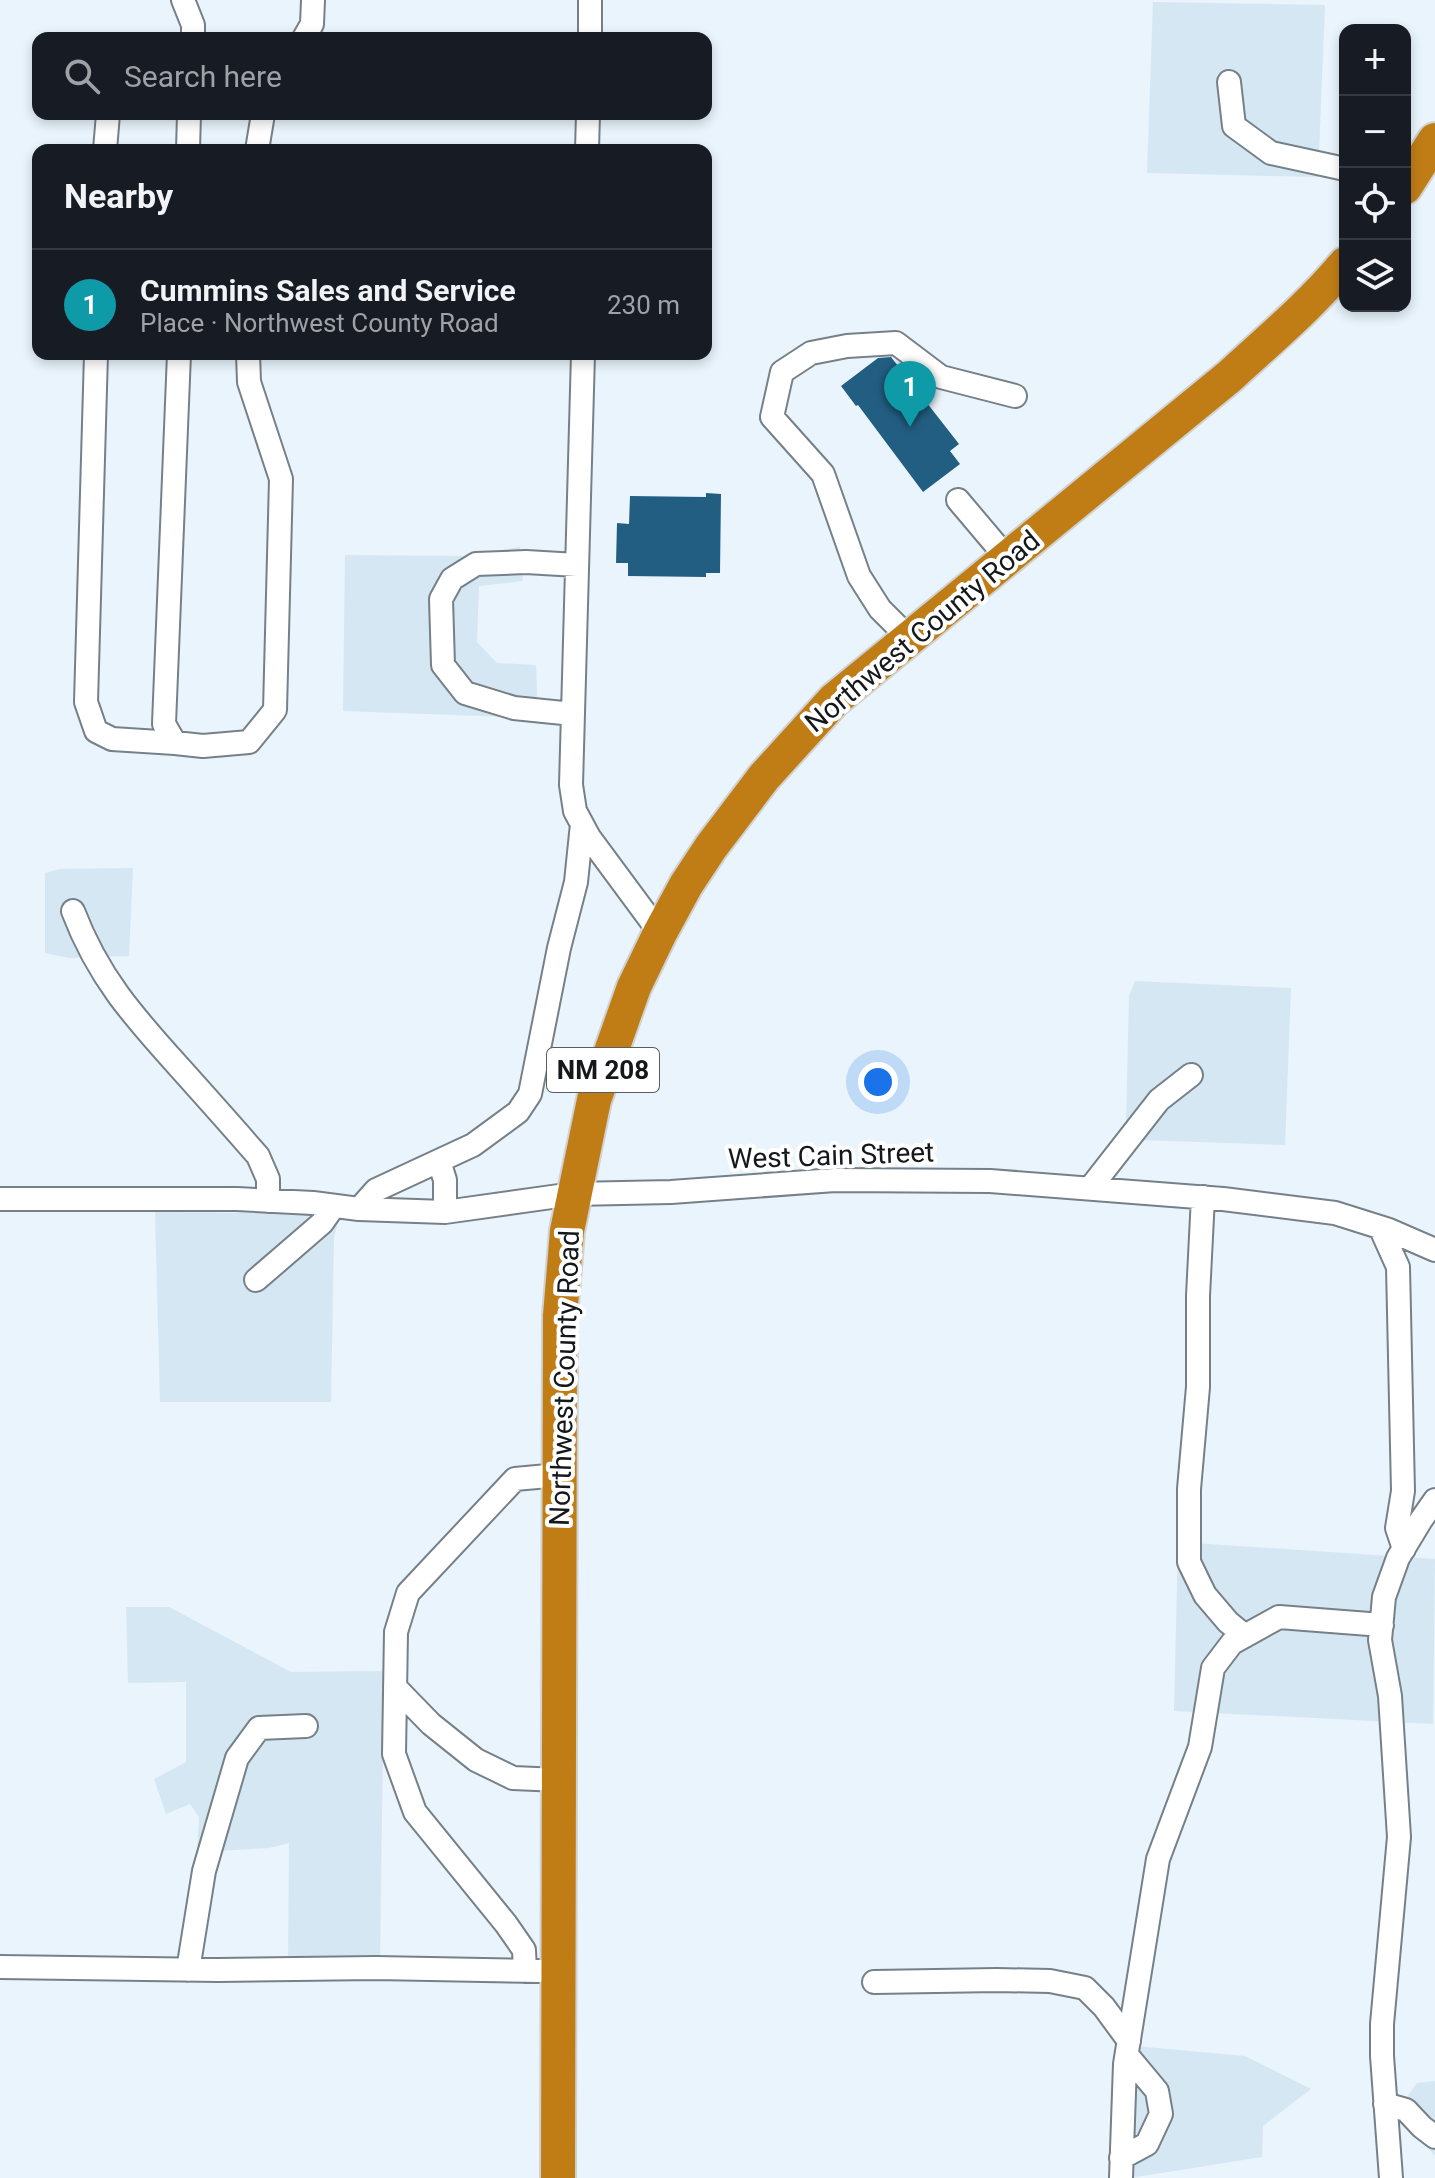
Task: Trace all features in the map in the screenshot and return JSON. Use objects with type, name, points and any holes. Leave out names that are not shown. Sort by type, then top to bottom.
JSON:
[{"type":"highway","points":[[1411,178],[1435,140]]},
{"type":"highway","name":"Northwest County Road","points":[[558,2178],[560,1316],[567,1231],[594,1100],[634,987],[686,885],[711,847],[764,777],[834,700],[1230,376],[1339,271]]},
{"type":"street","points":[[307,32],[312,24],[313,0]]},
{"type":"street","points":[[590,0],[590,32]]},
{"type":"street","points":[[187,2],[193,32]]},
{"type":"street","points":[[1229,82],[1234,126],[1271,153],[1340,168]]},
{"type":"street","points":[[106,144],[108,120]]},
{"type":"street","points":[[188,144],[189,120]]},
{"type":"street","points":[[258,144],[262,120]]},
{"type":"street","points":[[587,144],[588,120]]},
{"type":"street","points":[[909,638],[880,609],[859,576],[823,474],[772,417],[782,372],[811,353],[847,346],[896,343],[941,377],[1015,396]]},
{"type":"street","points":[[96,360],[86,702],[96,731],[112,739],[203,746],[249,742],[275,710],[281,479],[249,382],[248,360]]},
{"type":"street","points":[[175,743],[164,724],[179,360]]},
{"type":"street","points":[[583,360],[571,785],[575,811],[589,837],[660,933]]},
{"type":"street","points":[[958,500],[1007,558]]},
{"type":"street","points":[[573,714],[514,708],[465,693],[443,665],[440,630],[441,599],[452,579],[476,564],[526,562],[577,565]]},
{"type":"street","points":[[359,1209],[376,1190],[473,1145],[518,1112],[530,1094],[559,948],[576,882],[582,824]]},
{"type":"street","points":[[73,911],[85,943],[102,974],[133,1016],[258,1156],[268,1179],[268,1201]]},
{"type":"street","points":[[1091,1187],[1159,1100],[1191,1075]]},
{"type":"street","points":[[439,1161],[445,1180],[445,1212]]},
{"type":"street","name":"West Cain Street","points":[[0,1199],[237,1199],[445,1212],[573,1194],[671,1192],[835,1180],[990,1181],[1203,1197],[1335,1213],[1380,1227],[1435,1250]]},
{"type":"street","points":[[1203,1197],[1198,1387],[1189,1489],[1189,1562],[1205,1595],[1245,1636]]},
{"type":"street","points":[[256,1280],[322,1223],[334,1206]]},
{"type":"street","points":[[1380,1227],[1398,1267],[1403,1491],[1397,1528],[1404,1549]]},
{"type":"street","points":[[525,1971],[524,1950],[415,1812],[394,1754],[396,1632],[408,1593],[515,1479],[559,1475]]},
{"type":"street","points":[[1391,2178],[1382,2024],[1399,1837],[1390,1696],[1380,1640],[1384,1597],[1404,1549],[1435,1500]]},
{"type":"street","points":[[1121,2168],[1122,2105],[1128,2048],[1158,1859],[1200,1747],[1213,1668],[1232,1643],[1279,1617],[1382,1625]]},
{"type":"street","points":[[395,1687],[431,1724],[476,1760],[513,1778],[559,1780]]},
{"type":"street","points":[[188,1970],[204,1871],[237,1758],[259,1728],[306,1726]]},
{"type":"street","points":[[0,1967],[559,1971]]},
{"type":"street","points":[[874,1982],[1050,1981],[1085,1988],[1104,2007],[1157,2091],[1161,2114],[1147,2144],[1121,2168]]},
{"type":"street","points":[[1385,2104],[1406,2110],[1435,2137]]},
{"type":"shaded area","points":[[1153,2],[1325,5],[1318,177],[1147,173]]},
{"type":"shaded area","points":[[520,547],[523,581],[479,586],[477,642],[497,663],[536,665],[538,718],[343,711],[345,555],[461,556]]},
{"type":"shaded area","points":[[133,868],[129,956],[69,958],[45,953],[45,873],[59,869]]},
{"type":"shaded area","points":[[1135,981],[1291,988],[1285,1145],[1139,1140],[1126,1126],[1129,996]]},
{"type":"shaded area","points":[[155,1212],[316,1213],[340,1216],[334,1237],[331,1402],[160,1402]]},
{"type":"shaded area","points":[[1178,1542],[1435,1559],[1433,1724],[1174,1711]]},
{"type":"shaded area","points":[[126,1607],[169,1607],[291,1672],[384,1671],[380,1964],[288,1964],[289,1843],[269,1848],[197,1852],[199,1817],[190,1804],[166,1814],[154,1779],[186,1762],[186,1682],[128,1683]]},
{"type":"shaded area","points":[[1135,2046],[1245,2056],[1311,2089],[1263,2126],[1262,2157],[1130,2178]]},
{"type":"shaded area","points":[[1435,2081],[1435,2156],[1396,2112],[1417,2083]]},
{"type":"building","points":[[891,357],[959,444],[950,451],[960,464],[923,492],[841,386],[878,358]]},
{"type":"building","points":[[706,493],[721,494],[720,573],[706,573],[706,577],[628,576],[628,563],[616,563],[617,523],[629,524],[630,496],[706,497]]},
{"type":"place","name":"Cummins Sales and Service","points":[[910,427]]}]
